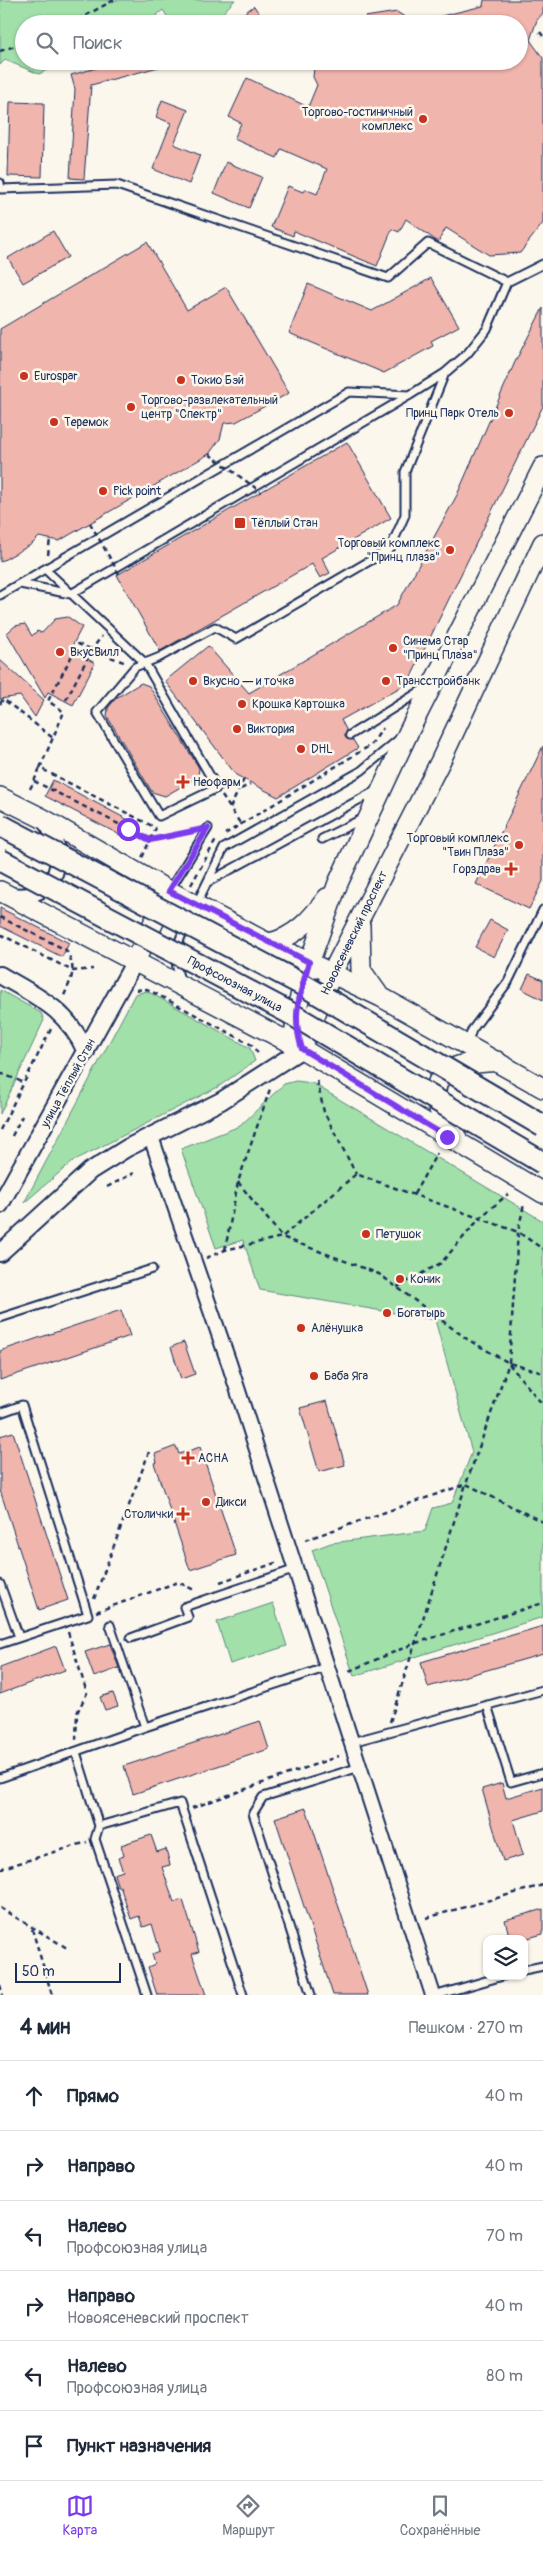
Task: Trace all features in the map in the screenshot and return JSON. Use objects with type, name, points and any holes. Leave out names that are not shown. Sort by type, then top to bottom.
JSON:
[{"type":"main road","name":"Новоясеневский проспект","points":[[302,1049],[295,1028],[298,1004],[309,962],[338,883],[409,731],[543,467]]},
{"type":"main road","name":"Новоясеневский проспект","points":[[302,1049],[332,973],[441,760],[543,543]]},
{"type":"main road","points":[[0,797],[172,886],[196,905],[269,943],[381,997],[543,1088]]},
{"type":"main road","points":[[0,824],[305,986],[543,1126]]},
{"type":"main road","name":"Профсоюзная улица","points":[[0,860],[288,1012],[543,1163]]},
{"type":"main road","points":[[269,943],[282,940],[306,924],[338,883]]},
{"type":"main road","points":[[134,961],[172,886]]},
{"type":"main road","points":[[2,893],[302,1049],[543,1193]]},
{"type":"main road","points":[[361,916],[359,948],[361,970],[381,997]]},
{"type":"main road","points":[[466,1148],[446,1126],[436,1107],[435,1090],[444,1074],[462,1065],[497,1062]]},
{"type":"street","points":[[2,893],[29,895],[42,890],[51,880],[58,867],[60,852],[57,840],[42,818]]},
{"type":"street","name":"улица Тёплый Стан","points":[[0,1205],[86,1052],[134,961]]},
{"type":"street","points":[[0,975],[59,1010],[73,1027],[86,1052]]},
{"type":"street","points":[[0,1253],[90,1171],[127,1148],[220,1101],[302,1049]]},
{"type":"street","points":[[151,1137],[196,1262],[433,1995]]},
{"type":"lane","points":[[0,188],[117,185],[388,278],[428,243],[507,282]]},
{"type":"lane","points":[[19,584],[71,594],[410,395],[445,373],[467,354],[487,329],[507,282],[543,264]]},
{"type":"lane","points":[[46,570],[145,663],[217,788],[159,816],[97,712],[135,667],[145,663],[160,657],[215,627],[236,639],[390,549],[405,516],[405,472],[445,373]]},
{"type":"lane","points":[[0,595],[46,570],[348,392],[410,395]]},
{"type":"lane","points":[[350,735],[398,706],[434,681]]},
{"type":"lane","points":[[181,986],[176,965],[177,945],[224,848],[361,771],[409,731]]},
{"type":"lane","points":[[208,882],[384,786]]},
{"type":"lane","points":[[322,839],[369,816]]},
{"type":"lane","points":[[172,886],[208,828]]},
{"type":"lane","points":[[467,1044],[472,1030],[508,982],[543,910]]},
{"type":"lane","points":[[0,1318],[152,1269]]},
{"type":"lane","points":[[0,1413],[22,1405],[88,1615],[0,1644]]},
{"type":"lane","points":[[131,1638],[188,1617],[184,1607],[296,1569]]},
{"type":"lane","points":[[0,1584],[19,1637]]},
{"type":"lane","points":[[110,1625],[145,1727]]},
{"type":"lane","points":[[0,1778],[145,1727],[328,1667]]},
{"type":"lane","points":[[352,1742],[543,1690]]},
{"type":"lane","points":[[487,1705],[510,1782],[543,1773]]},
{"type":"lane","points":[[76,1752],[99,1826],[95,1839],[147,1995]]},
{"type":"lane","points":[[310,1995],[253,1813],[263,1797],[360,1767]]},
{"type":"lane","points":[[99,1826],[180,1803],[243,1995]]},
{"type":"lane","points":[[528,1969],[543,1966]]},
{"type":"lane","points":[[437,1995],[488,1980]]},
{"type":"path","points":[[86,15],[114,0]]},
{"type":"path","points":[[540,32],[543,36]]},
{"type":"path","points":[[0,51],[15,46]]},
{"type":"path","points":[[208,454],[261,492]]},
{"type":"path","points":[[90,523],[119,574]]},
{"type":"path","points":[[66,700],[92,649],[107,628]]},
{"type":"path","points":[[30,789],[64,712],[48,701],[78,644],[135,667]]},
{"type":"path","points":[[64,661],[68,662]]},
{"type":"path","points":[[52,685],[56,687]]},
{"type":"path","points":[[0,704],[3,699],[53,738]]},
{"type":"path","points":[[189,888],[214,842],[240,823],[371,745],[398,706]]},
{"type":"path","points":[[40,768],[156,828]]},
{"type":"path","points":[[230,808],[244,779]]},
{"type":"path","points":[[34,781],[150,840],[208,828]]},
{"type":"path","points":[[239,789],[250,784]]},
{"type":"path","points":[[217,788],[240,823]]},
{"type":"path","points":[[141,860],[156,828],[159,816]]},
{"type":"path","points":[[0,917],[66,950],[72,960],[73,971],[61,1002]]},
{"type":"path","points":[[0,934],[73,971],[93,969]]},
{"type":"path","points":[[134,991],[147,989],[252,1045],[259,1055]]},
{"type":"path","points":[[0,1130],[55,1022]]},
{"type":"path","points":[[0,1073],[25,1083]]},
{"type":"path","points":[[317,1081],[324,1112],[356,1174],[481,1217],[518,1232],[543,1249]]},
{"type":"path","points":[[225,1250],[238,1182],[272,1085]]},
{"type":"path","points":[[12,1136],[22,1116]]},
{"type":"path","points":[[414,1194],[438,1153]]},
{"type":"path","points":[[107,1187],[134,1173]]},
{"type":"path","points":[[196,1262],[225,1250],[282,1237],[356,1174]]},
{"type":"path","points":[[238,1182],[282,1237],[379,1274],[467,1339],[509,1363],[543,1373]]},
{"type":"path","points":[[397,1287],[441,1263],[481,1217],[508,1194]]},
{"type":"path","points":[[387,1733],[413,1644],[466,1484],[509,1363],[518,1232],[524,1204]]},
{"type":"path","points":[[509,1363],[543,1406]]},
{"type":"path","points":[[88,1615],[149,1452]]},
{"type":"path","points":[[305,1540],[466,1484],[543,1522]]},
{"type":"path","points":[[211,1585],[280,1561]]},
{"type":"path","points":[[88,1615],[178,1582],[194,1591],[203,1588]]},
{"type":"path","points":[[349,1671],[413,1644],[543,1603]]},
{"type":"path","points":[[65,1623],[87,1693],[77,1713],[76,1752]]},
{"type":"path","points":[[183,1812],[340,1756]]},
{"type":"path","points":[[0,1868],[95,1839]]},
{"type":"path","points":[[426,1918],[543,1885]]},
{"type":"path","points":[[0,1908],[67,1948]]},
{"type":"path","points":[[31,1927],[52,1995]]},
{"type":"path","points":[[0,1985],[3,1995]]},
{"type":"green space","points":[[0,0],[235,0],[221,15],[166,15],[163,10],[157,15],[15,15],[15,64],[5,60],[0,65]]},
{"type":"green space","points":[[29,70],[47,70],[39,74]]},
{"type":"green space","points":[[0,990],[41,1013],[44,1020],[0,1114]]},
{"type":"green space","points":[[147,991],[250,1048],[255,1061],[218,1087],[73,1161],[24,1203],[135,994]]},
{"type":"green space","points":[[296,1081],[312,1083],[543,1221],[543,1617],[354,1676],[312,1550],[331,1543],[425,1531],[433,1508],[452,1503],[472,1452],[435,1320],[260,1290],[243,1240],[216,1248],[181,1149],[240,1126],[284,1084]]},
{"type":"green space","points":[[273,1603],[287,1646],[230,1664],[217,1622]]},
{"type":"building","name":"Торгово-гостиничный комплекс","points":[[484,0],[543,0],[543,13],[537,20],[530,40],[543,58],[543,223],[520,253],[489,255],[446,228],[438,242],[406,219],[399,232],[392,229],[377,266],[294,231],[293,236],[271,227],[288,186],[303,192],[305,189],[317,194],[327,169],[281,149],[277,158],[234,139],[241,123],[229,117],[247,78],[308,107],[317,85],[313,77],[314,70],[528,70],[528,15],[446,15],[483,6]]},
{"type":"building","points":[[254,6],[260,15],[242,15]]},
{"type":"building","points":[[397,12],[402,15],[378,15]]},
{"type":"building","points":[[89,70],[147,70],[91,85],[84,179],[70,178],[75,89],[71,75]]},
{"type":"building","points":[[162,100],[188,110],[174,144],[200,155],[189,184],[153,169],[171,123],[156,117]]},
{"type":"building","points":[[10,102],[44,103],[42,177],[8,176]]},
{"type":"building","points":[[226,162],[262,177],[249,208],[214,193]]},
{"type":"building","points":[[53,231],[68,257],[23,283],[8,258]]},
{"type":"building","name":"Торгово-развлекательный центр \"Спектр\"","points":[[147,242],[187,310],[226,287],[289,393],[236,422],[224,423],[220,439],[209,454],[59,541],[39,537],[32,544],[0,562],[0,329]]},
{"type":"building","points":[[431,278],[459,326],[431,341],[433,346],[384,373],[289,333],[308,284],[372,311]]},
{"type":"building","name":"Торговый комплекс \"Принц плаза\"","points":[[543,308],[543,406],[408,683],[341,720],[347,731],[345,737],[353,740],[358,748],[278,797],[236,775],[165,681],[208,646],[249,693],[397,605],[457,495],[515,362]]},
{"type":"building","points":[[347,442],[391,518],[322,558],[330,573],[320,578],[312,564],[160,651],[117,575]]},
{"type":"building","points":[[68,617],[82,627],[70,650],[95,663],[73,705],[48,692],[45,698],[7,633],[15,626],[25,624],[32,636],[37,631],[42,633],[55,619]]},
{"type":"building","points":[[0,660],[44,700],[35,717],[20,696],[0,699]]},
{"type":"building","points":[[141,683],[149,686],[199,768],[198,777],[165,796],[152,792],[107,716],[108,708],[116,698]]},
{"type":"building","name":"Торговый комплекс \"Твин Плаза\"","points":[[543,746],[543,881],[529,909],[476,884]]},
{"type":"building","points":[[53,780],[132,822],[124,837],[45,796]]},
{"type":"building","points":[[0,908],[69,943],[62,957],[0,926]]},
{"type":"building","points":[[490,920],[508,930],[494,957],[475,947]]},
{"type":"building","points":[[529,974],[543,980],[543,1000],[522,989]]},
{"type":"building","points":[[121,1310],[130,1336],[0,1380],[0,1351]]},
{"type":"building","points":[[184,1342],[195,1374],[181,1379],[171,1347]]},
{"type":"building","points":[[327,1401],[345,1465],[319,1472],[300,1408]]},
{"type":"building","points":[[13,1432],[68,1600],[39,1610],[0,1490],[0,1436]]},
{"type":"building","points":[[176,1446],[179,1454],[200,1447],[236,1555],[190,1570],[154,1463],[157,1462],[155,1454]]},
{"type":"building","points":[[543,1626],[543,1654],[428,1687],[421,1662]]},
{"type":"building","points":[[110,1644],[119,1668],[94,1677],[85,1652]]},
{"type":"building","points":[[56,1646],[65,1670],[0,1694],[0,1667]]},
{"type":"building","points":[[113,1693],[118,1706],[105,1710],[100,1697]]},
{"type":"building","points":[[260,1721],[269,1749],[133,1794],[124,1766]]},
{"type":"building","points":[[502,1783],[506,1798],[543,1787],[543,1811],[513,1820],[523,1855],[503,1861],[482,1789]]},
{"type":"building","points":[[306,1808],[368,1995],[333,1995],[275,1818]]},
{"type":"building","points":[[151,1835],[157,1852],[166,1849],[170,1865],[162,1867],[174,1902],[183,1900],[199,1952],[192,1954],[206,1995],[157,1995],[148,1967],[155,1964],[152,1954],[160,1951],[152,1924],[143,1927],[139,1916],[131,1919],[120,1886],[118,1887],[114,1874],[123,1871],[118,1858],[124,1856],[121,1845]]},
{"type":"building","points":[[543,1909],[543,1934],[528,1938],[528,1935],[509,1935],[505,1920]]},
{"type":"place","name":"Торгово-гостиничный комплекс","points":[[423,119]]},
{"type":"place","name":"Eurospar","points":[[24,376]]},
{"type":"place","name":"Токио Бэй","points":[[181,380]]},
{"type":"place","name":"Торгово-развлекательный центр \"Спектр\"","points":[[131,407]]},
{"type":"place","name":"Принц Парк Отель","points":[[509,413]]},
{"type":"place","name":"Теремок","points":[[54,422]]},
{"type":"place","name":"Pick point","points":[[103,491]]},
{"type":"place","name":"Тёплый Стан","points":[[240,523]]},
{"type":"place","name":"Торговый комплекс \"Принц плаза\"","points":[[450,550]]},
{"type":"place","name":"Синема Стар \"Принц Плаза\"","points":[[393,648]]},
{"type":"place","name":"ВкусВилл","points":[[60,652]]},
{"type":"place","name":"Вкусно — и точка","points":[[193,681]]},
{"type":"place","name":"Трансстройбанк","points":[[386,681]]},
{"type":"place","name":"Крошка Картошка","points":[[242,704]]},
{"type":"place","name":"Виктория","points":[[237,729]]},
{"type":"place","name":"DHL","points":[[301,749]]},
{"type":"place","name":"Неофарм","points":[[183,782]]},
{"type":"place","name":"Торговый комплекс \"Твин Плаза\"","points":[[519,845]]},
{"type":"place","name":"Горздрав","points":[[511,869]]},
{"type":"place","name":"Петушок","points":[[366,1234]]},
{"type":"place","name":"Коник","points":[[400,1279]]},
{"type":"place","name":"Богатырь","points":[[387,1313]]},
{"type":"place","name":"Алёнушка","points":[[301,1328]]},
{"type":"place","name":"Баба Яга","points":[[314,1376]]},
{"type":"place","name":"АСНА","points":[[188,1458]]},
{"type":"place","name":"Дикси","points":[[206,1502]]},
{"type":"place","name":"Столички","points":[[183,1514]]},
{"type":"route","points":[[128,829],[150,840],[208,828],[169,891],[260,939],[309,962],[298,1004],[295,1028],[302,1049],[447,1137]]}]
